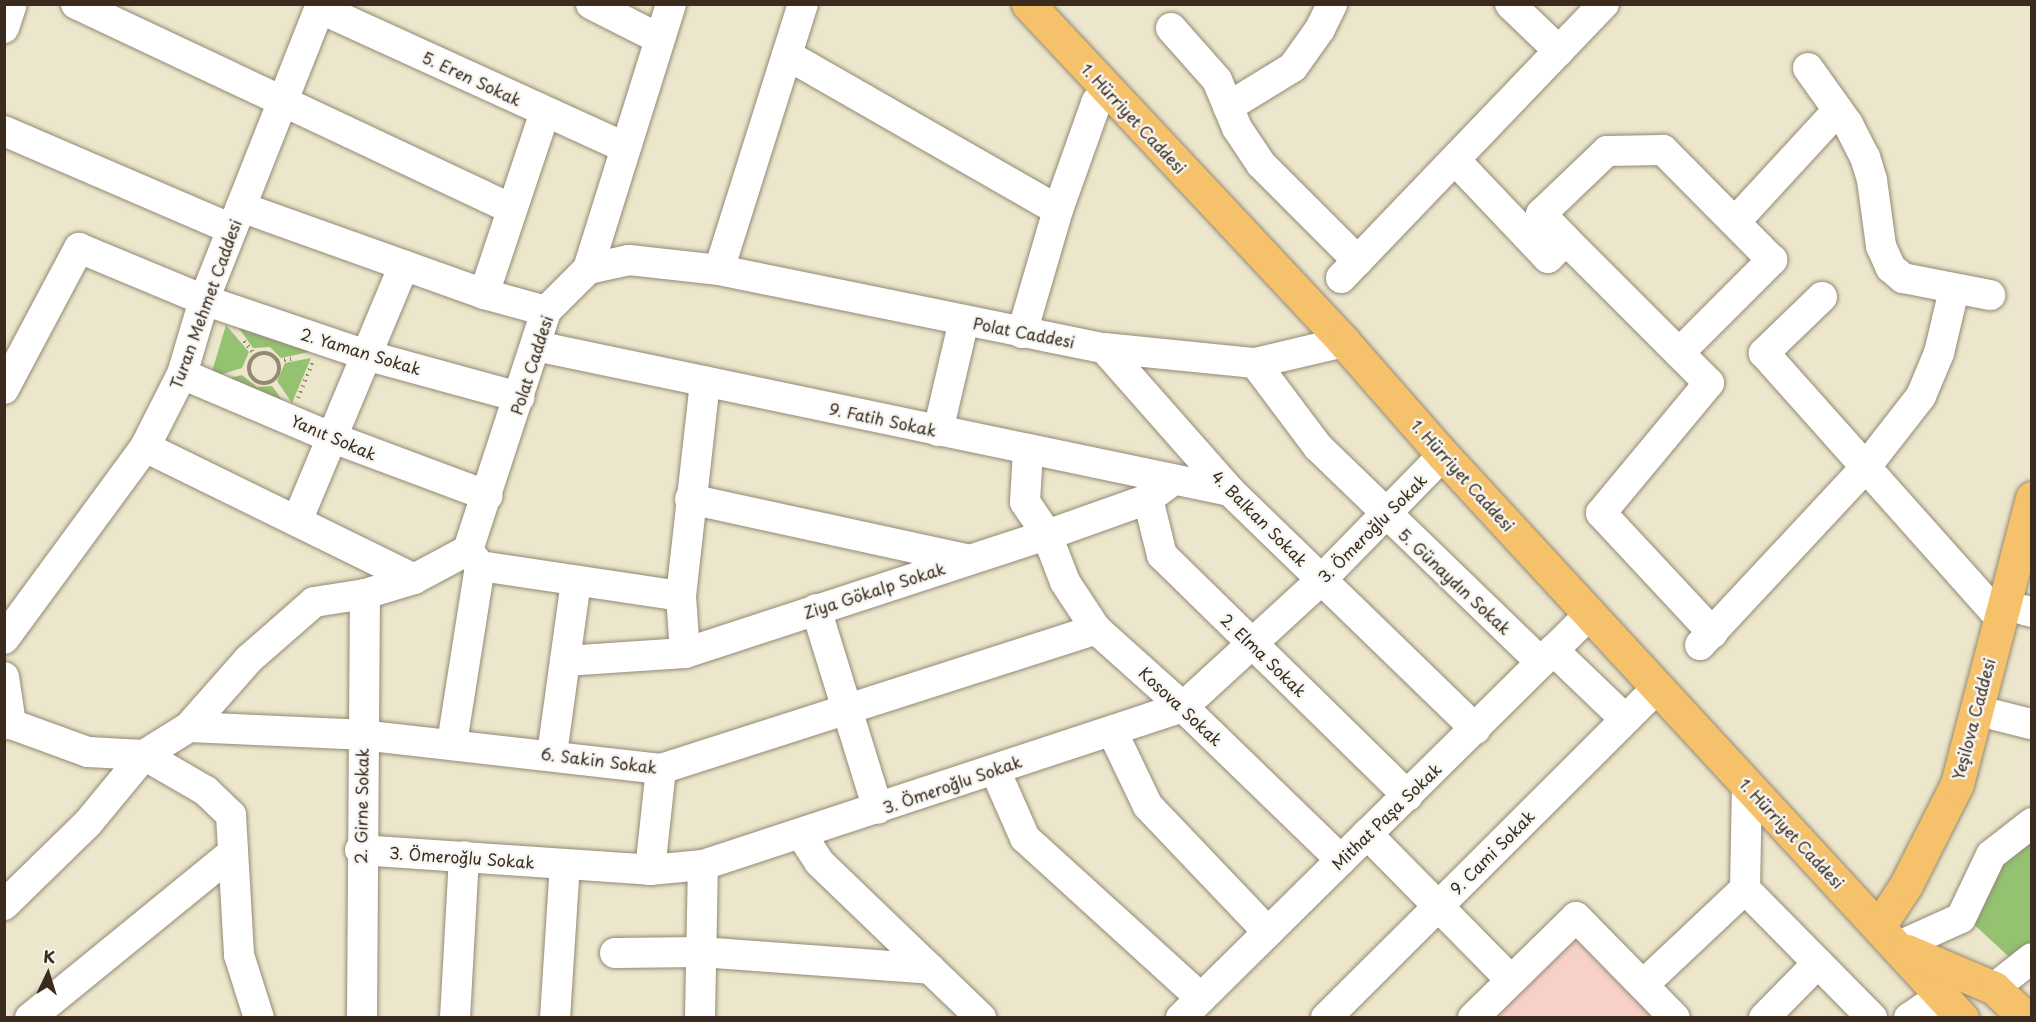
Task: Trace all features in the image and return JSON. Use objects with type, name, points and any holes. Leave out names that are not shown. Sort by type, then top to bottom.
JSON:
[{"type":"main road","name":"1. Hürriyet Caddesi","points":[[1028,4],[1344,342],[1443,455],[1952,1007]]},
{"type":"main road","name":"Yeşilova Caddesi","points":[[1888,937],[1905,921],[1975,792],[2022,605],[2031,498]]},
{"type":"main road","name":"Yeşilova Caddesi","points":[[1888,937],[1911,877],[1957,784],[2022,605]]},
{"type":"main road","name":"1. Hürriyet Caddesi","points":[[1888,937],[1994,988],[2026,1017]]},
{"type":"street","points":[[4,28],[12,4]]},
{"type":"street","points":[[76,4],[511,209]]},
{"type":"street","points":[[591,4],[660,39]]},
{"type":"street","points":[[588,269],[671,4]]},
{"type":"street","points":[[718,270],[803,4]]},
{"type":"street","points":[[1228,107],[1293,67],[1320,29],[1332,4]]},
{"type":"street","points":[[1510,4],[1559,51]]},
{"type":"street","points":[[1171,28],[1217,80],[1228,107],[1261,164],[1350,270],[1604,4]]},
{"type":"street","name":"Turan Mehmet Caddesi","points":[[4,639],[145,447],[182,374],[204,300],[320,6]]},
{"type":"street","name":"5. Eren Sokak","points":[[320,6],[626,148]]},
{"type":"street","points":[[787,55],[1058,210]]},
{"type":"street","points":[[1808,68],[1857,140],[1870,172],[1886,262],[1904,278],[1954,290],[1990,295]]},
{"type":"street","points":[[1022,333],[1058,210],[1105,88]]},
{"type":"street","points":[[1734,222],[1838,110]]},
{"type":"street","points":[[484,294],[545,112]]},
{"type":"street","points":[[4,131],[236,218],[404,265],[484,294],[546,311]]},
{"type":"street","points":[[1679,353],[1772,260],[1663,150],[1607,151],[1541,214],[1566,240],[1679,353],[1709,383],[1601,513],[1707,639],[1865,468],[1921,396],[1939,353],[1954,290]]},
{"type":"street","points":[[1455,160],[1548,258],[1566,240]]},
{"type":"street","name":"2. Yaman Sokak","points":[[4,389],[79,248],[204,300],[369,356],[519,397]]},
{"type":"street","name":"Polat Caddesi","points":[[452,743],[474,558],[488,496],[546,311],[588,269],[629,260],[718,270],[1104,348],[1254,363],[1344,342]]},
{"type":"street","points":[[297,521],[369,356],[404,265]]},
{"type":"street","points":[[1822,297],[1764,353],[1865,468],[2022,605]]},
{"type":"street","points":[[938,431],[964,320]]},
{"type":"street","name":"9. Fatih Sokak","points":[[536,346],[1230,491]]},
{"type":"street","name":"4. Balkan Sokak","points":[[1104,348],[1230,491],[1476,729]]},
{"type":"street","name":"5. Günaydın Sokak","points":[[1254,363],[1318,447],[1386,516],[1547,656],[1625,719]]},
{"type":"street","name":"Yanıt Sokak","points":[[182,374],[333,438],[488,496]]},
{"type":"street","points":[[685,653],[681,596],[690,499],[705,381]]},
{"type":"street","points":[[145,447],[414,579]]},
{"type":"street","name":"Kosova Sokak","points":[[1028,450],[1025,502],[1047,535],[1065,582],[1096,629],[1183,707],[1341,860]]},
{"type":"street","name":"3. Ömeroğlu Sokak","points":[[360,850],[650,870],[703,865],[1183,707],[1322,579],[1386,516],[1443,455]]},
{"type":"street","name":"Ziya Gökalp Sokak","points":[[565,661],[685,653],[966,559],[1047,535],[1148,499],[1173,480]]},
{"type":"street","points":[[690,499],[966,559]]},
{"type":"street","name":"2. Elma Sokak","points":[[1148,499],[1162,555],[1408,795]]},
{"type":"street","points":[[4,905],[88,823],[144,754],[189,727],[249,659],[314,602],[365,594],[474,558],[576,581],[681,596]]},
{"type":"street","points":[[552,754],[576,581]]},
{"type":"street","name":"2. Girne Sokak","points":[[362,1017],[360,850],[365,594]]},
{"type":"street","points":[[816,609],[878,809]]},
{"type":"street","name":"Mithat Paşa Sokak","points":[[1191,1008],[1590,614]]},
{"type":"street","name":"6. Sakin Sokak","points":[[189,727],[362,735],[552,754],[662,769],[1096,629]]},
{"type":"street","points":[[4,677],[8,726],[88,752],[144,754],[206,791],[231,815],[239,955],[259,1017]]},
{"type":"street","name":"9. Cami Sokak","points":[[1326,1017],[1658,687]]},
{"type":"street","points":[[1995,715],[2031,724]]},
{"type":"street","points":[[1112,732],[1148,806],[1268,932]]},
{"type":"street","points":[[650,870],[662,769]]},
{"type":"street","points":[[995,770],[1025,838],[1191,1008]]},
{"type":"street","points":[[1643,985],[1745,889],[1747,784]]},
{"type":"street","points":[[1888,937],[1961,918],[1991,855],[2031,823]]},
{"type":"street","points":[[801,834],[819,862],[981,1017]]},
{"type":"street","points":[[1367,834],[1510,979]]},
{"type":"street","points":[[30,1017],[232,853]]},
{"type":"street","points":[[455,1017],[465,856]]},
{"type":"street","points":[[555,1017],[565,864]]},
{"type":"street","points":[[700,1017],[703,865]]},
{"type":"street","points":[[1745,889],[1872,1017]]},
{"type":"street","points":[[1473,1017],[1576,917],[1675,1017]]},
{"type":"street","points":[[615,953],[701,952],[930,969]]},
{"type":"street","points":[[1994,988],[2031,958]]},
{"type":"street","points":[[1764,1017],[1818,963]]},
{"type":"street","points":[[1909,1017],[1952,1007]]},
{"type":"path","points":[[290,418],[322,340]]},
{"type":"path","points":[[268,353],[278,361],[278,373],[271,382],[259,383],[250,375],[249,363],[257,354],[268,353]]},
{"type":"shaded area","points":[[1575,932],[1657,1018],[1488,1018]]},
{"type":"green space","points":[[236,324],[309,349],[309,352],[281,358],[270,347],[253,348]]},
{"type":"green space","points":[[226,325],[249,352],[242,368],[210,378]]},
{"type":"green space","points":[[311,358],[292,403],[277,381],[285,363]]},
{"type":"green space","points":[[242,375],[257,387],[272,386],[289,409],[213,382]]},
{"type":"green space","points":[[2031,823],[2031,958],[2020,967],[1968,919],[1991,855]]}]
